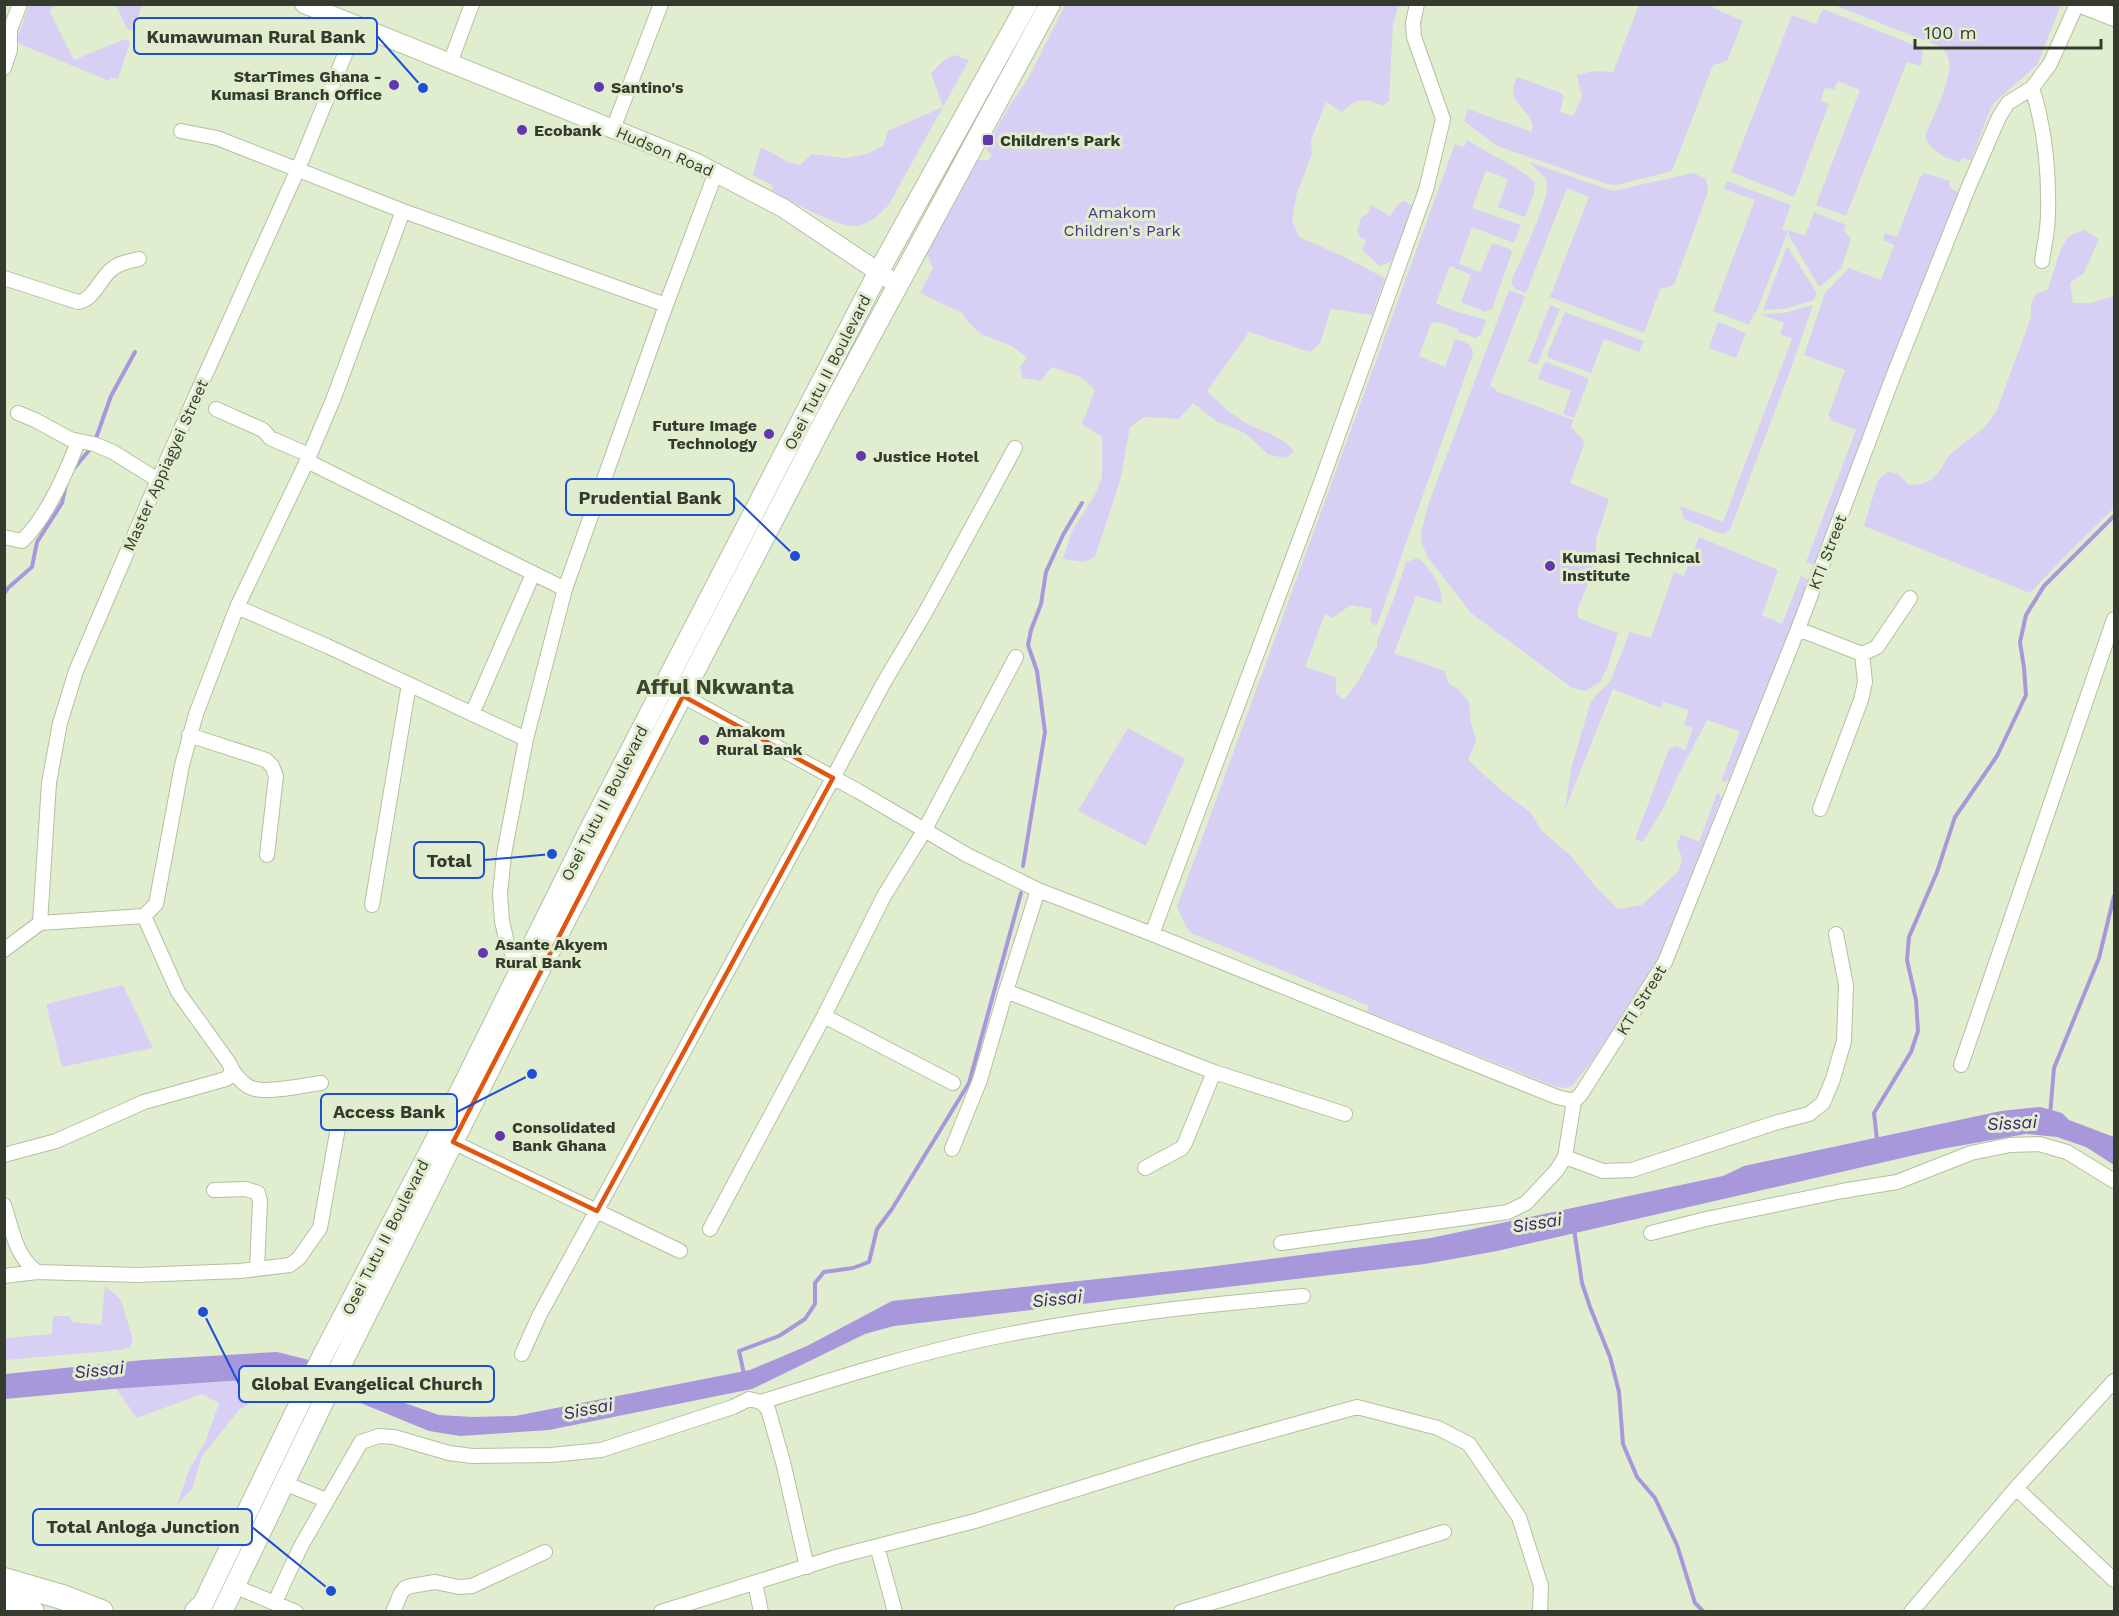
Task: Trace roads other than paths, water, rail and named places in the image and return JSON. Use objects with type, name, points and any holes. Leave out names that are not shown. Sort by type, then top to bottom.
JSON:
[{"type":"highway","points":[[4,1580],[101,1611]]},
{"type":"highway","points":[[4,1604],[32,1611]]},
{"type":"main road","name":"Osei Tutu II Boulevard","points":[[205,1611],[323,1355],[521,970],[592,825],[879,271],[1027,4]]},
{"type":"main road","name":"Osei Tutu II Boulevard","points":[[205,1611],[234,1586],[342,1364],[536,977],[826,418],[1050,4]]},
{"type":"street","points":[[4,68],[10,50],[7,29],[20,4]]},
{"type":"street","name":"Hudson Road","points":[[304,4],[716,172],[783,208],[898,285]]},
{"type":"street","points":[[450,63],[472,4]]},
{"type":"street","points":[[613,129],[661,4]]},
{"type":"street","points":[[1152,934],[1319,488],[1425,190],[1443,118],[1414,37],[1413,23],[1417,4]]},
{"type":"street","points":[[2079,4],[2115,17]]},
{"type":"street","name":"KTI Street","points":[[1574,1101],[1581,1094],[1665,962],[1798,628],[1894,374],[1999,117],[2008,103],[2032,88],[2049,64],[2079,4]]},
{"type":"street","name":"Master Appiagyei Street","points":[[40,924],[49,783],[60,723],[88,640],[298,169],[357,25]]},
{"type":"street","points":[[2032,88],[2040,112],[2047,173],[2048,216],[2042,261]]},
{"type":"street","points":[[181,131],[217,138],[403,211],[666,305]]},
{"type":"street","points":[[521,970],[507,943],[501,921],[500,894],[504,854],[526,739],[565,589],[716,172]]},
{"type":"street","points":[[4,950],[40,924],[144,916],[154,907],[189,735],[237,607],[333,400],[403,211]]},
{"type":"street","points":[[4,278],[78,302],[84,301],[92,294],[111,270],[118,265],[139,259]]},
{"type":"street","points":[[216,409],[262,430],[270,438],[308,458],[565,589]]},
{"type":"street","points":[[18,413],[35,420],[61,436],[78,442],[94,444],[113,452],[158,480]]},
{"type":"street","points":[[4,537],[22,541],[29,534],[53,493],[78,442]]},
{"type":"street","points":[[522,1354],[539,1316],[883,684],[925,613],[1015,448]]},
{"type":"street","points":[[472,714],[533,574]]},
{"type":"street","points":[[1798,628],[1862,654],[1877,647],[1910,598]]},
{"type":"street","points":[[237,607],[526,739]]},
{"type":"street","points":[[1961,1065],[2115,619]]},
{"type":"street","points":[[1820,809],[1861,700],[1865,682],[1862,654]]},
{"type":"street","points":[[710,1229],[825,1016],[885,896],[924,831],[1016,657]]},
{"type":"street","points":[[372,905],[409,684]]},
{"type":"street","points":[[683,696],[998,872],[1557,1097],[1574,1101],[1565,1157],[1557,1170],[1526,1203],[1508,1212],[1281,1243]]},
{"type":"street","points":[[189,735],[266,760],[272,766],[276,776],[267,855]]},
{"type":"street","points":[[952,1149],[980,1080],[1038,890]]},
{"type":"street","points":[[144,916],[178,992],[230,1063],[232,1069],[247,1085],[258,1090],[321,1083]]},
{"type":"street","points":[[1565,1157],[1603,1171],[1632,1170],[1809,1114],[1823,1103],[1844,1041],[1846,985],[1836,934]]},
{"type":"street","points":[[1006,991],[1215,1072],[1345,1114]]},
{"type":"street","points":[[825,1016],[953,1083]]},
{"type":"street","points":[[4,1155],[56,1141],[144,1102],[226,1079],[232,1069]]},
{"type":"street","points":[[1145,1168],[1182,1148],[1215,1072]]},
{"type":"street","points":[[4,1276],[37,1272],[137,1275],[257,1269],[290,1265],[299,1258],[320,1228],[342,1105]]},
{"type":"street","points":[[453,1142],[680,1251]]},
{"type":"street","points":[[1650,1233],[1706,1219],[1897,1182],[1971,1153],[2010,1145],[2038,1144],[2067,1152],[2115,1181]]},
{"type":"street","points":[[214,1190],[246,1189],[258,1193],[260,1201],[257,1269]]},
{"type":"street","points":[[4,1205],[20,1254],[26,1263],[37,1272]]},
{"type":"street","points":[[761,1402],[866,1368],[1010,1334],[1175,1308],[1303,1296]]},
{"type":"street","points":[[1911,1611],[2016,1488],[2115,1381]]},
{"type":"street","points":[[275,1602],[326,1500],[362,1442],[379,1436],[394,1437],[449,1453],[472,1456],[601,1450],[733,1407],[749,1399],[761,1402],[768,1409],[783,1462],[807,1567]]},
{"type":"street","points":[[661,1611],[877,1546],[975,1521],[1199,1451],[1357,1407],[1438,1428],[1469,1444],[1519,1517],[1541,1586],[1540,1611]]},
{"type":"street","points":[[284,1483],[326,1500]]},
{"type":"street","points":[[2016,1488],[2115,1580]]},
{"type":"street","points":[[1181,1611],[1444,1532]]},
{"type":"street","points":[[877,1546],[895,1611]]},
{"type":"street","points":[[393,1611],[405,1588],[435,1582],[459,1587],[472,1586],[544,1552]]},
{"type":"street","points":[[755,1583],[761,1611]]},
{"type":"street","points":[[234,1586],[297,1611]]},
{"type":"water","name":"Sissai","points":[[2040,1107],[2062,1113],[2069,1120],[2114,1137],[2114,1165],[2086,1147],[2057,1137],[2026,1134],[1941,1149],[1497,1251],[1425,1264],[894,1326],[865,1334],[752,1389],[549,1430],[460,1436],[429,1431],[302,1379],[291,1377],[5,1399],[5,1374],[143,1360],[277,1352],[309,1360],[382,1395],[439,1415],[515,1416],[750,1370],[807,1346],[892,1301],[1200,1268],[1431,1238],[1723,1176],[1744,1166],[2001,1111]]},
{"type":"waterway","points":[[95,441],[111,396],[135,352]]},
{"type":"waterway","points":[[71,472],[91,448]]},
{"type":"waterway","points":[[4,594],[32,567],[37,542],[62,503],[66,484]]},
{"type":"waterway","points":[[1023,866],[1045,732],[1037,671],[1028,645],[1041,604],[1046,572],[1063,535],[1082,503]]},
{"type":"waterway","points":[[1877,1140],[1874,1113],[1911,1052],[1918,1031],[1916,1000],[1907,960],[1909,937],[1937,872],[1955,817],[1997,756],[2026,695],[2020,642],[2026,615],[2044,586],[2114,516]]},
{"type":"waterway","points":[[744,1374],[739,1351],[779,1336],[805,1319],[815,1304],[815,1283],[824,1272],[853,1268],[869,1262],[877,1229],[892,1209],[969,1083],[1021,893]]},
{"type":"waterway","points":[[2050,1115],[2054,1068],[2099,958],[2114,896]]},
{"type":"waterway","points":[[1574,1229],[1582,1283],[1610,1357],[1619,1392],[1623,1444],[1637,1477],[1655,1498],[1677,1545],[1695,1603],[1704,1612]]},
{"type":"place","name":"StarTimes Ghana - Kumasi Branch Office","points":[[394,85]]},
{"type":"place","name":"Santino's","points":[[599,87]]},
{"type":"place","name":"Kumawuman Rural Bank","points":[[423,88]]},
{"type":"place","name":"Ecobank","points":[[522,130]]},
{"type":"place","name":"Children's Park","points":[[988,140]]},
{"type":"place","name":"Future Image Technology","points":[[769,434]]},
{"type":"place","name":"Justice Hotel","points":[[861,456]]},
{"type":"place","name":"Prudential Bank","points":[[795,556]]},
{"type":"place","name":"Kumasi Technical Institute","points":[[1550,566]]},
{"type":"place","name":"Amakom Rural Bank","points":[[704,740]]},
{"type":"place","name":"Total","points":[[552,854]]},
{"type":"place","name":"Asante Akyem Rural Bank","points":[[483,953]]},
{"type":"place","name":"Access Bank","points":[[532,1074]]},
{"type":"place","name":"Consolidated Bank Ghana","points":[[500,1136]]},
{"type":"place","name":"Global Evangelical Church","points":[[203,1312]]},
{"type":"place","name":"Total Anloga Junction","points":[[331,1591]]},
{"type":"district","name":"Afful Nkwanta","points":[[715,686]]},
{"type":"park label","name":"Amakom Children's Park","points":[[1122,221]]}]
